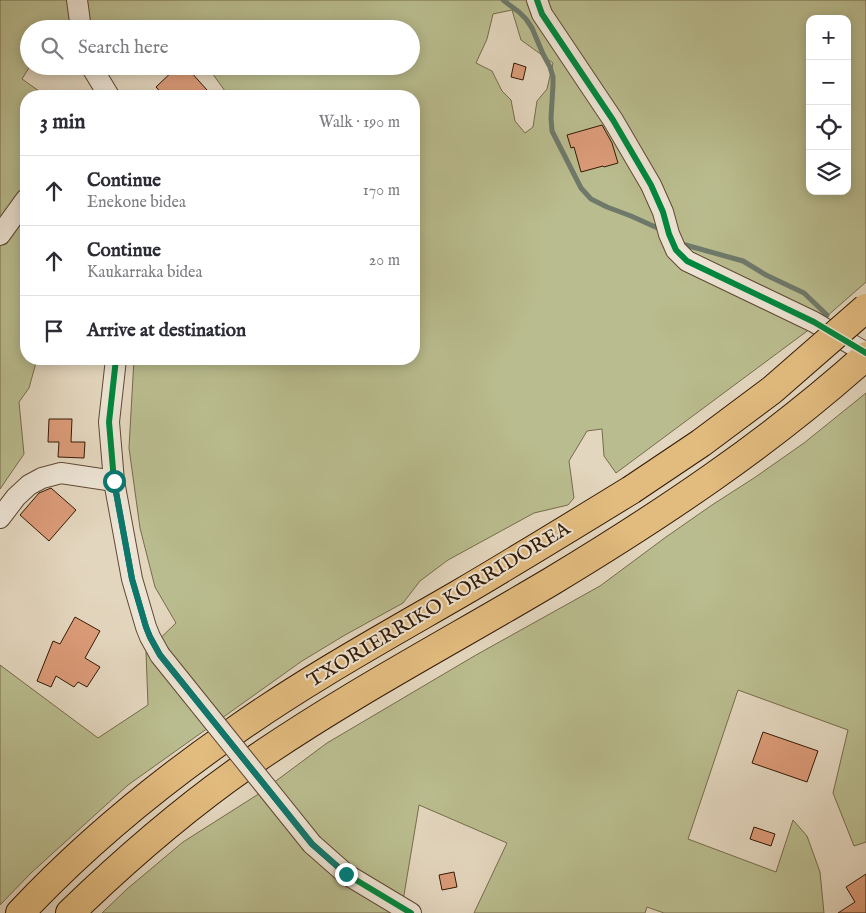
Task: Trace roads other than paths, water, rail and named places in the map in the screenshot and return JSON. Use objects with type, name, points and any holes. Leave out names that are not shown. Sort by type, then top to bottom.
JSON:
[{"type":"highway","name":"TXORIERRIKO KORRIDOREA","points":[[20,913],[112,826],[172,777],[233,732],[351,656],[534,550],[631,490],[701,443],[772,390],[866,308]]},
{"type":"highway","name":"TXORIERRIKO KORRIDOREA","points":[[70,913],[134,853],[193,805],[253,761],[313,721],[552,581],[650,520],[722,472],[794,418],[866,354]]},
{"type":"street","points":[[77,0],[80,20]]},
{"type":"street","points":[[536,0],[542,14],[614,120],[651,185],[664,212],[669,234],[676,250],[687,261],[814,322],[866,354]]},
{"type":"street","points":[[96,75],[105,90]]},
{"type":"street","points":[[0,235],[20,207]]},
{"type":"street","points":[[115,365],[109,422],[114,481],[132,579],[150,637],[160,655],[312,844],[346,874],[410,913]]},
{"type":"street","points":[[0,518],[16,496],[42,478],[62,473],[114,481]]},
{"type":"waterway","points":[[503,0],[526,19],[550,67],[553,77],[552,131],[581,188],[591,199],[662,230]]},
{"type":"waterway","points":[[680,242],[743,261],[766,275],[804,293],[827,315]]}]
